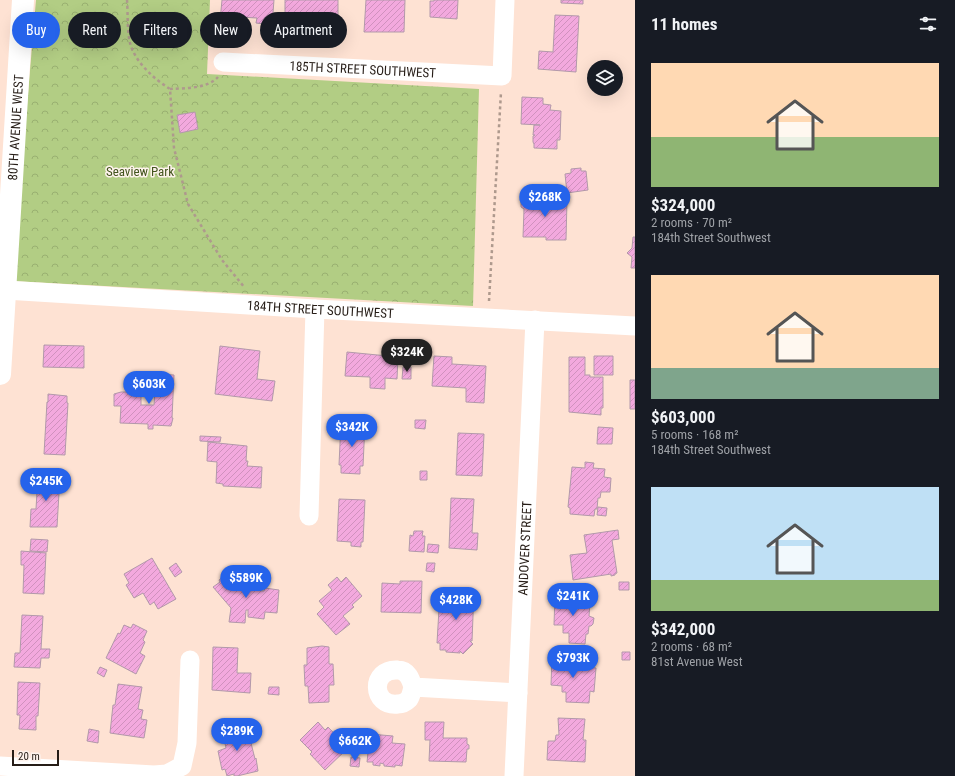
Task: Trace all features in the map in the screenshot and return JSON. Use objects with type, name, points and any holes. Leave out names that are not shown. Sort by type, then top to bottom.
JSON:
[{"type":"street","name":"80TH AVENUE WEST","points":[[0,374],[23,0]]},
{"type":"street","points":[[502,76],[506,0]]},
{"type":"street","name":"185TH STREET SOUTHWEST","points":[[223,62],[502,76]]},
{"type":"street","name":"184TH STREET SOUTHWEST","points":[[5,290],[260,306],[635,326]]},
{"type":"street","points":[[309,516],[314,309]]},
{"type":"street","name":"ANDOVER STREET","points":[[514,776],[535,320]]},
{"type":"street","points":[[0,766],[154,775],[167,774],[182,766],[188,743],[190,660]]},
{"type":"street","points":[[413,687],[518,692]]},
{"type":"path","points":[[127,0],[130,43],[137,60],[162,84],[170,89],[190,88],[213,83],[221,74],[223,62]]},
{"type":"path","points":[[488,318],[502,76]]},
{"type":"path","points":[[170,89],[174,148],[188,204],[222,260],[260,306]]},
{"type":"green space","name":"Seaview Park","points":[[36,0],[210,0],[210,12],[200,12],[200,48],[208,48],[207,74],[479,89],[473,306],[12,281],[32,48],[60,48],[60,12],[35,12]]},
{"type":"building","points":[[222,0],[274,0],[273,12],[260,12],[260,24],[256,23],[257,18],[252,18],[252,12],[221,12]]},
{"type":"building","points":[[285,0],[338,0],[338,12],[285,12]]},
{"type":"building","points":[[366,0],[405,0],[404,32],[364,32]]},
{"type":"building","points":[[458,0],[457,19],[430,17],[430,1]]},
{"type":"building","points":[[561,0],[583,0],[583,4],[561,3]]},
{"type":"building","points":[[555,15],[579,16],[576,72],[538,69],[539,51],[553,52]]},
{"type":"building","points":[[522,97],[543,98],[543,104],[551,105],[550,110],[561,111],[560,140],[557,140],[557,149],[534,148],[534,125],[540,125],[521,124]]},
{"type":"building","points":[[195,112],[198,129],[180,133],[177,115]]},
{"type":"building","points":[[581,168],[581,171],[586,171],[588,190],[567,193],[565,174],[571,173],[571,169]]},
{"type":"building","points":[[524,194],[537,194],[537,199],[567,200],[566,240],[546,240],[546,237],[523,237],[524,209],[521,207],[521,202],[524,200]]},
{"type":"building","points":[[633,237],[635,237],[635,268],[631,268],[632,257],[627,253],[632,248]]},
{"type":"building","points":[[44,345],[84,346],[84,368],[43,367]]},
{"type":"building","points":[[220,346],[260,351],[257,379],[275,381],[272,401],[215,394]]},
{"type":"building","points":[[347,352],[398,357],[397,379],[385,378],[385,389],[370,388],[370,377],[345,376]]},
{"type":"building","points":[[434,356],[452,357],[452,364],[486,366],[484,403],[466,402],[466,388],[432,386]]},
{"type":"building","points":[[594,356],[613,356],[613,375],[594,375]]},
{"type":"building","points":[[569,357],[585,357],[585,375],[590,375],[590,377],[603,377],[603,408],[601,408],[601,415],[569,412]]},
{"type":"building","points":[[403,367],[411,367],[411,379],[402,379]]},
{"type":"building","points":[[156,374],[174,375],[173,418],[171,426],[153,425],[153,429],[148,429],[148,424],[120,423],[121,406],[114,406],[114,394],[121,392],[135,392],[141,395],[141,405],[154,405]]},
{"type":"building","points":[[630,380],[635,380],[635,409],[630,409]]},
{"type":"building","points":[[48,394],[67,396],[68,403],[65,455],[44,454]]},
{"type":"building","points":[[415,420],[426,420],[425,429],[415,428]]},
{"type":"building","points":[[341,422],[365,424],[363,466],[360,466],[360,474],[341,473],[341,465],[339,465]]},
{"type":"building","points":[[598,427],[613,428],[612,444],[597,444]]},
{"type":"building","points":[[458,433],[484,434],[482,476],[456,475]]},
{"type":"building","points":[[200,436],[221,437],[220,442],[200,441]]},
{"type":"building","points":[[208,442],[247,446],[247,466],[262,467],[261,488],[223,486],[223,484],[216,483],[217,462],[207,461]]},
{"type":"building","points":[[585,462],[594,463],[593,468],[605,469],[604,477],[611,478],[610,492],[601,492],[594,516],[570,514],[570,508],[568,507],[572,467],[585,468]]},
{"type":"building","points":[[420,471],[427,471],[427,480],[420,480]]},
{"type":"building","points":[[38,475],[60,476],[57,527],[30,527],[31,509],[36,509]]},
{"type":"building","points":[[451,498],[474,499],[472,533],[478,533],[477,550],[449,548]]},
{"type":"building","points":[[339,499],[365,500],[363,542],[361,542],[361,547],[351,546],[351,542],[337,541]]},
{"type":"building","points":[[598,507],[607,508],[606,516],[597,515]]},
{"type":"building","points":[[618,530],[619,539],[612,540],[617,573],[611,576],[611,574],[573,580],[570,555],[587,553],[584,535]]},
{"type":"building","points":[[414,531],[423,531],[422,536],[425,536],[424,552],[409,551],[410,535],[413,536]]},
{"type":"building","points":[[31,539],[48,540],[47,552],[30,551]]},
{"type":"building","points":[[428,544],[439,545],[438,553],[427,552]]},
{"type":"building","points":[[21,551],[46,553],[44,594],[23,593],[24,565],[21,565]]},
{"type":"building","points":[[152,558],[176,599],[158,609],[154,602],[150,605],[143,593],[134,598],[126,585],[129,583],[124,574]]},
{"type":"building","points":[[176,563],[182,572],[175,577],[169,568]]},
{"type":"building","points":[[427,563],[435,563],[434,572],[426,571]]},
{"type":"building","points":[[233,569],[250,590],[264,591],[265,588],[279,590],[277,613],[265,612],[264,619],[248,617],[248,610],[246,610],[245,623],[229,622],[231,608],[213,587]]},
{"type":"building","points":[[337,577],[341,582],[346,577],[362,596],[352,605],[354,607],[343,616],[350,624],[336,635],[317,614],[324,607],[319,601],[332,590],[328,585]]},
{"type":"building","points":[[400,581],[422,581],[421,613],[381,612],[382,583],[400,584]]},
{"type":"building","points":[[619,582],[629,582],[629,590],[619,590]]},
{"type":"building","points":[[456,590],[474,591],[472,641],[470,641],[473,644],[463,654],[460,651],[460,653],[440,650],[440,643],[437,643],[440,592],[456,593]]},
{"type":"building","points":[[555,594],[583,595],[583,603],[590,603],[589,616],[594,618],[593,624],[589,626],[588,634],[586,634],[585,644],[569,643],[569,633],[563,633],[563,625],[554,625]]},
{"type":"building","points":[[22,615],[43,616],[41,649],[50,649],[49,658],[41,658],[40,668],[14,667],[15,653],[20,653]]},
{"type":"building","points":[[133,624],[147,631],[143,640],[145,642],[140,653],[145,656],[136,674],[106,658],[118,633],[120,634],[124,625],[131,628]]},
{"type":"building","points":[[322,646],[329,647],[329,664],[333,664],[334,685],[329,685],[329,702],[309,703],[308,686],[305,686],[304,665],[307,665],[307,648]]},
{"type":"building","points":[[213,647],[238,648],[237,673],[251,673],[250,693],[212,690]]},
{"type":"building","points":[[622,652],[630,652],[630,660],[622,660]]},
{"type":"building","points":[[552,657],[583,658],[584,667],[596,668],[594,692],[590,691],[589,703],[566,702],[566,692],[562,692],[562,686],[551,685]]},
{"type":"building","points":[[100,667],[107,670],[104,677],[97,673]]},
{"type":"building","points":[[18,682],[40,683],[36,730],[19,729],[20,715],[17,715]]},
{"type":"building","points":[[118,684],[142,687],[138,709],[143,710],[141,719],[147,720],[144,738],[110,733],[113,705],[115,705]]},
{"type":"building","points":[[269,687],[279,687],[279,695],[268,694]]},
{"type":"building","points":[[558,718],[585,719],[583,740],[586,740],[585,762],[547,760],[548,741],[555,741],[556,735],[559,735]]},
{"type":"building","points":[[244,722],[249,743],[251,743],[255,759],[256,758],[258,771],[237,776],[234,776],[234,774],[227,776],[225,769],[222,770],[218,751],[226,748],[222,730],[233,727],[232,725]]},
{"type":"building","points":[[318,722],[325,730],[328,727],[348,748],[325,770],[310,754],[312,752],[300,740]]},
{"type":"building","points":[[425,722],[444,722],[443,738],[467,738],[469,749],[467,749],[466,762],[429,761],[430,740],[425,740]]},
{"type":"building","points":[[89,729],[99,731],[98,743],[87,741]]},
{"type":"building","points":[[370,734],[393,736],[392,743],[405,744],[402,766],[384,766],[384,764],[380,763],[380,766],[373,765],[373,762],[367,762]]},
{"type":"building","points":[[351,757],[360,758],[359,767],[350,766]]}]
